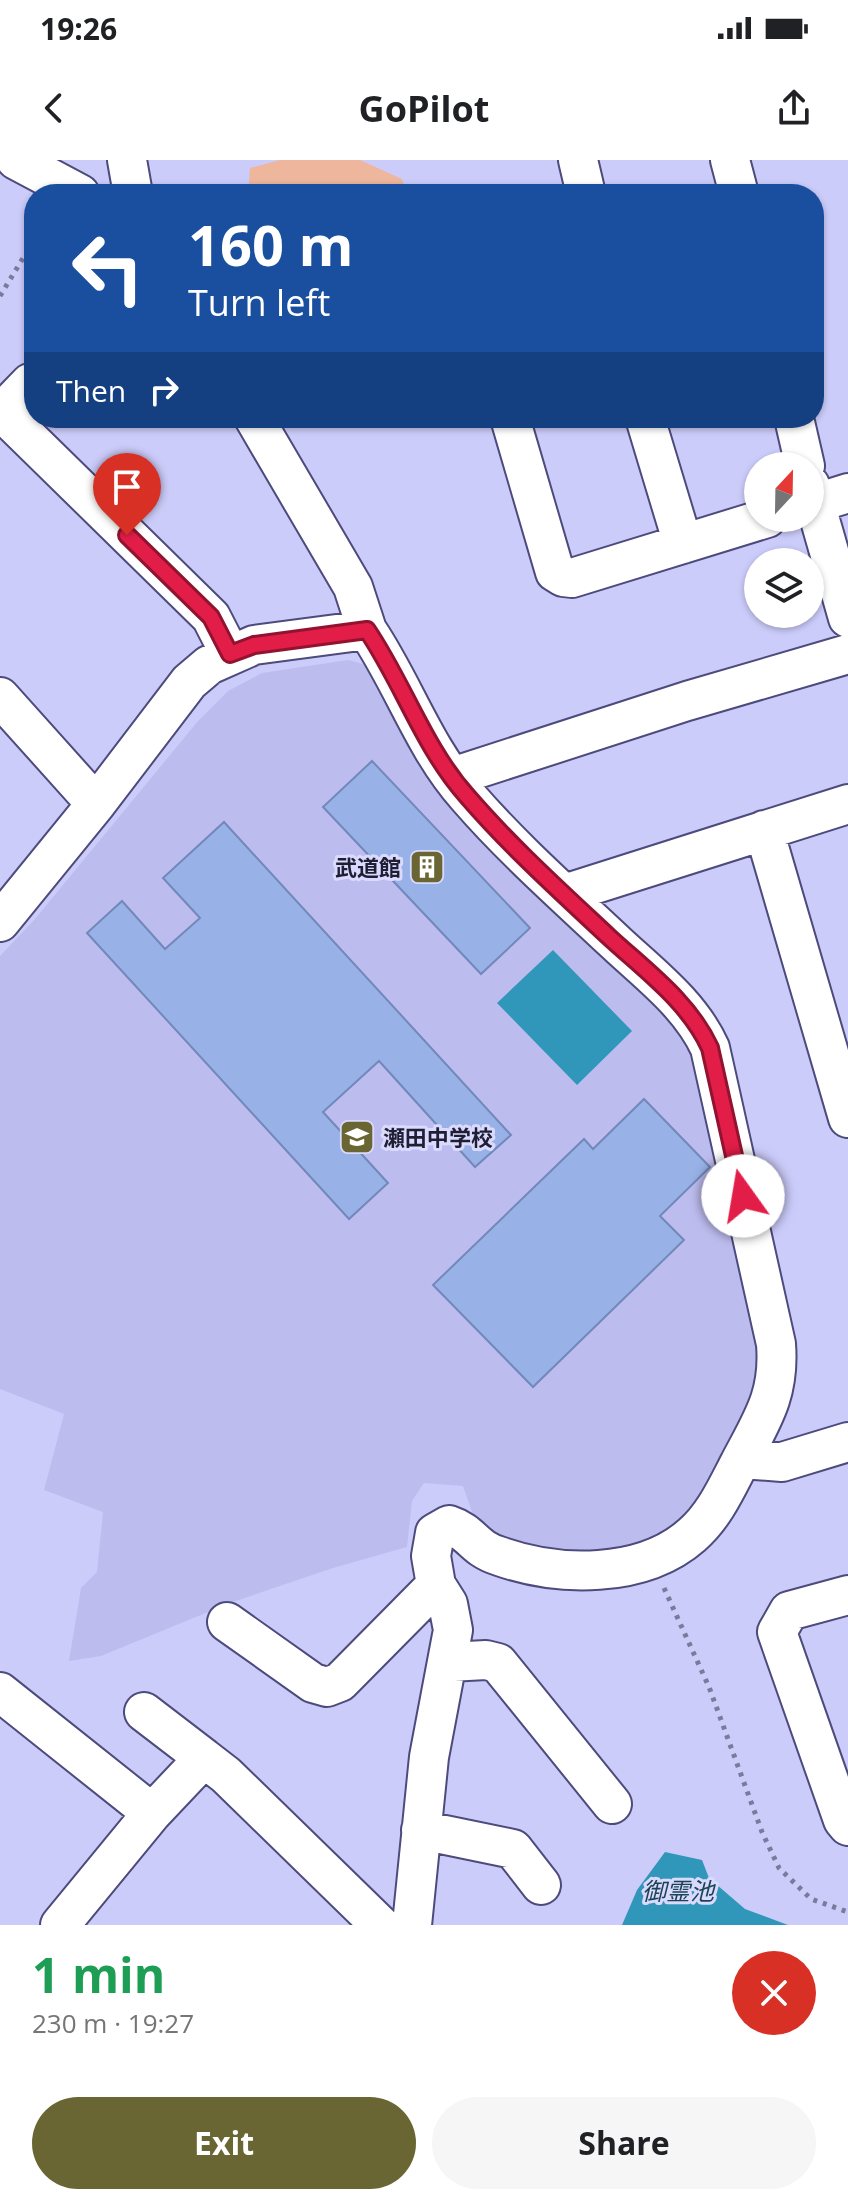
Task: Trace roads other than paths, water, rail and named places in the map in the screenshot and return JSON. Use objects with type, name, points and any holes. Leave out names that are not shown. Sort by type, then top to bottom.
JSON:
[{"type":"street","points":[[16,160],[61,184]]},
{"type":"street","points":[[127,160],[131,184]]},
{"type":"street","points":[[578,160],[584,184]]},
{"type":"street","points":[[730,160],[736,184]]},
{"type":"street","points":[[24,389],[1,413],[211,617],[230,654]]},
{"type":"street","points":[[260,428],[353,587],[367,630],[452,777],[466,796],[564,894],[682,1004],[701,1027],[710,1048],[776,1344],[778,1373],[770,1404],[718,1505],[692,1536],[649,1558],[620,1567],[584,1571],[500,1557],[477,1547],[465,1531],[449,1525],[435,1533],[431,1556],[436,1585],[448,1604],[453,1630],[429,1757],[412,1925]]},
{"type":"street","points":[[513,428],[555,572],[563,577],[572,578],[744,525]]},
{"type":"street","points":[[648,428],[683,544]]},
{"type":"street","points":[[796,428],[802,452]]},
{"type":"street","points":[[824,510],[848,618]]},
{"type":"street","points":[[0,922],[96,804],[189,682],[209,665],[254,645],[367,630]]},
{"type":"street","points":[[452,777],[687,701],[848,654]]},
{"type":"street","points":[[0,697],[96,804]]},
{"type":"street","points":[[564,894],[848,804]]},
{"type":"street","points":[[764,830],[848,1118]]},
{"type":"street","points":[[742,1459],[782,1462],[848,1442]]},
{"type":"street","points":[[227,1622],[313,1683],[327,1687],[340,1682],[436,1585]]},
{"type":"street","points":[[848,1595],[789,1611],[777,1632],[843,1820],[848,1826]]},
{"type":"street","points":[[449,1662],[486,1660],[498,1663],[612,1804]]},
{"type":"street","points":[[0,1692],[152,1813]]},
{"type":"street","points":[[144,1712],[226,1775],[380,1925]]},
{"type":"street","points":[[60,1925],[152,1813],[204,1758]]},
{"type":"street","points":[[421,1830],[513,1849],[541,1885]]},
{"type":"water","points":[[553,950],[632,1031],[577,1085],[497,1003]]},
{"type":"water","name":"御霊池","points":[[665,1852],[702,1860],[709,1878],[745,1909],[788,1925],[622,1925],[637,1890]]},
{"type":"place","name":"武道館","points":[[427,867]]},
{"type":"place","name":"瀬田中学校","points":[[357,1137]]}]
